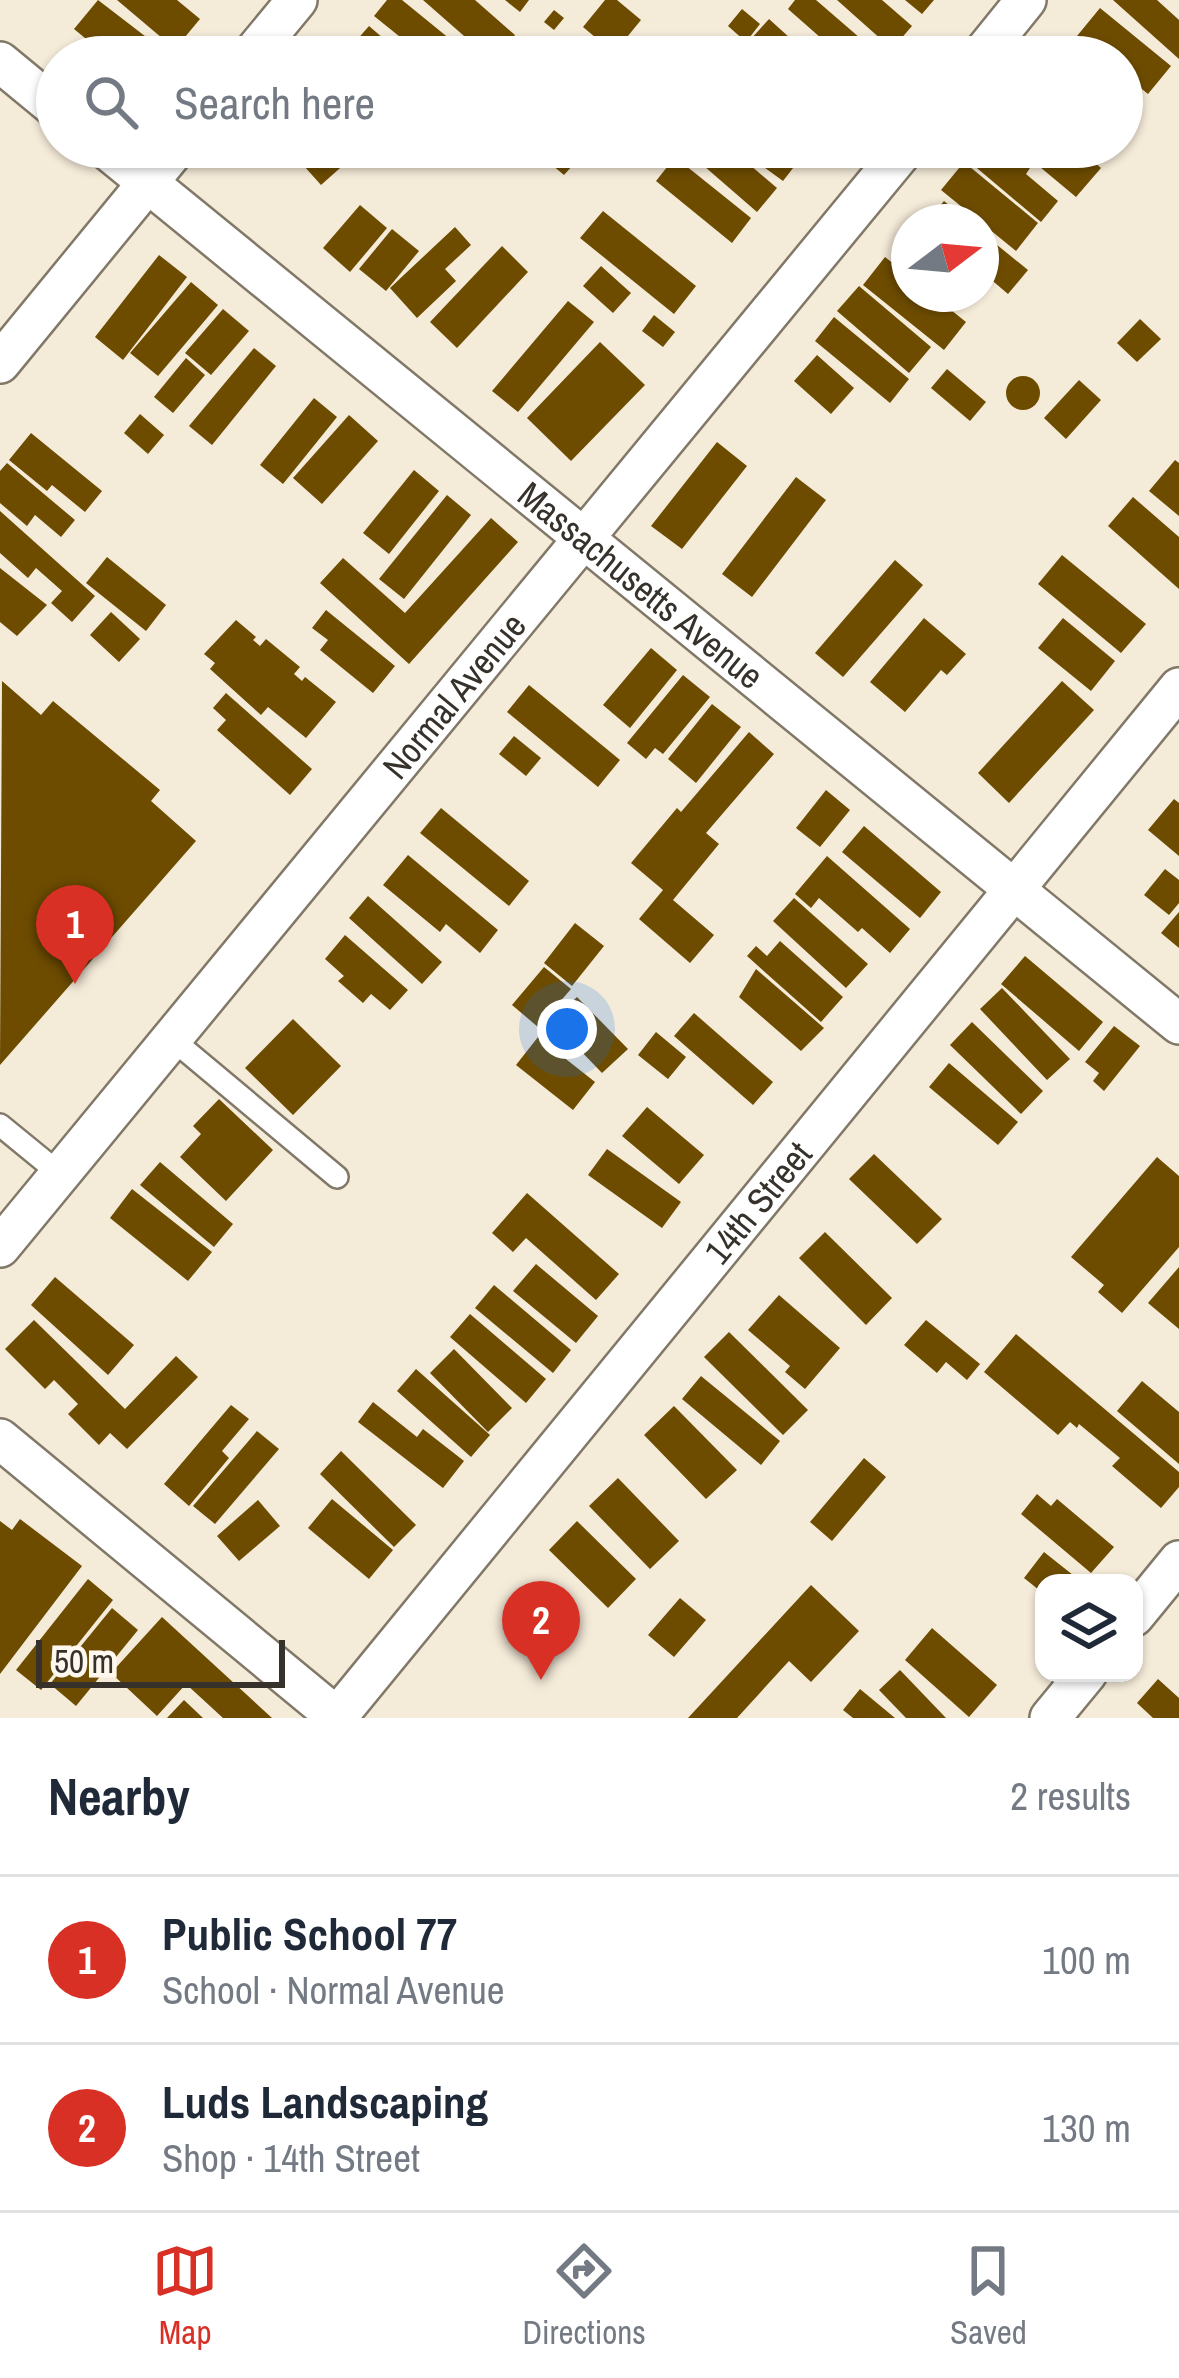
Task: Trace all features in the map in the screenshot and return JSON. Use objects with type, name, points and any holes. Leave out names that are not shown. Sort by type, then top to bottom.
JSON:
[{"type":"street","points":[[267,36],[297,0]]},
{"type":"street","points":[[997,36],[1026,0]]},
{"type":"street","points":[[0,62],[36,92]]},
{"type":"street","name":"Massachusetts Avenue","points":[[130,168],[1179,1024]]},
{"type":"street","points":[[0,363],[159,168]]},
{"type":"street","name":"Normal Avenue","points":[[0,1247],[889,168]]},
{"type":"street","name":"14th Street","points":[[337,1718],[1179,688]]},
{"type":"street","points":[[0,1439],[337,1718]]},
{"type":"street","points":[[1143,1605],[1179,1561]]},
{"type":"street","points":[[1050,1718],[1080,1682]]},
{"type":"lane","points":[[172,1039],[337,1178]]},
{"type":"lane","points":[[0,1125],[60,1174]]},
{"type":"building","points":[[98,0],[145,36],[82,36],[74,29]]},
{"type":"building","points":[[117,0],[177,0],[200,19],[186,36],[160,36]]},
{"type":"building","points":[[387,0],[402,0],[446,36],[399,36],[374,16]]},
{"type":"building","points":[[423,0],[475,0],[515,35],[464,36]]},
{"type":"building","points":[[505,0],[529,0],[520,12]]},
{"type":"building","points":[[605,0],[617,0],[641,20],[628,36],[594,36],[583,27]]},
{"type":"building","points":[[795,0],[816,0],[858,36],[819,36],[788,9]]},
{"type":"building","points":[[837,0],[882,0],[912,26],[903,36],[877,36]]},
{"type":"building","points":[[905,0],[934,0],[922,14]]},
{"type":"building","points":[[1113,0],[1157,0],[1179,20],[1179,59]]},
{"type":"building","points":[[1100,8],[1134,36],[1077,36]]},
{"type":"building","points":[[742,9],[760,24],[751,36],[739,36],[728,26]]},
{"type":"building","points":[[554,10],[564,18],[554,30],[544,22]]},
{"type":"building","points":[[769,19],[788,36],[754,36]]},
{"type":"building","points":[[369,26],[381,36],[360,36]]},
{"type":"building","points":[[1143,43],[1171,66],[1148,94],[1143,90]]},
{"type":"building","points":[[306,168],[340,168],[321,185]]},
{"type":"building","points":[[666,168],[689,168],[751,218],[732,243],[656,181]]},
{"type":"building","points":[[706,168],[754,168],[777,188],[757,212]]},
{"type":"building","points":[[765,168],[793,168],[783,181]]},
{"type":"building","points":[[959,168],[971,168],[1038,223],[1016,251],[999,237],[999,204],[958,204],[941,190]]},
{"type":"building","points":[[977,168],[1030,168],[1026,174],[1058,201],[1041,222]]},
{"type":"building","points":[[1041,168],[1101,168],[1076,197]]},
{"type":"building","points":[[360,205],[387,228],[350,272],[323,248]]},
{"type":"building","points":[[603,211],[696,286],[674,314],[580,238]]},
{"type":"building","points":[[455,227],[471,245],[445,269],[456,281],[417,318],[390,288]]},
{"type":"building","points":[[392,229],[419,251],[386,291],[359,269]]},
{"type":"building","points":[[502,246],[528,272],[457,348],[430,322]]},
{"type":"building","points":[[999,247],[1028,270],[1008,294],[999,286]]},
{"type":"building","points":[[159,255],[187,277],[123,360],[95,337]]},
{"type":"building","points":[[885,257],[891,262],[891,307],[863,285]]},
{"type":"building","points":[[601,266],[631,293],[613,313],[583,286]]},
{"type":"building","points":[[191,282],[218,305],[158,376],[130,353]]},
{"type":"building","points":[[859,286],[931,347],[909,373],[837,311]]},
{"type":"building","points":[[568,301],[594,322],[518,412],[492,391]]},
{"type":"building","points":[[223,309],[249,331],[211,375],[185,353]]},
{"type":"building","points":[[897,312],[954,312],[966,322],[944,350]]},
{"type":"building","points":[[654,315],[675,332],[663,347],[642,331]]},
{"type":"building","points":[[834,317],[909,379],[890,403],[815,341]]},
{"type":"building","points":[[1140,319],[1161,339],[1137,362],[1117,343]]},
{"type":"building","points":[[600,342],[645,385],[571,461],[527,418]]},
{"type":"building","points":[[254,348],[276,366],[212,445],[189,426]]},
{"type":"building","points":[[817,355],[854,388],[831,414],[794,381]]},
{"type":"building","points":[[186,358],[205,375],[173,413],[154,397]]},
{"type":"building","points":[[947,369],[986,402],[970,421],[931,388]]},
{"type":"building","points":[[1023,376],[1035,381],[1040,393],[1035,405],[1023,410],[1011,405],[1006,393],[1011,381]]},
{"type":"building","points":[[1079,380],[1101,400],[1066,439],[1044,418]]},
{"type":"building","points":[[314,398],[337,417],[283,484],[260,465]]},
{"type":"building","points":[[140,414],[164,435],[148,454],[124,433]]},
{"type":"building","points":[[349,415],[378,441],[322,504],[293,478]]},
{"type":"building","points":[[31,433],[102,491],[85,512],[52,485],[47,491],[9,460]]},
{"type":"building","points":[[717,442],[747,466],[682,549],[651,526]]},
{"type":"building","points":[[1175,460],[1179,463],[1179,516],[1149,491]]},
{"type":"building","points":[[7,463],[75,520],[61,537],[35,515],[27,526],[0,503],[0,471]]},
{"type":"building","points":[[414,470],[439,491],[389,554],[363,533]]},
{"type":"building","points":[[796,477],[826,500],[752,597],[722,574]]},
{"type":"building","points":[[447,495],[471,515],[404,599],[379,579]]},
{"type":"building","points":[[1133,497],[1179,537],[1179,589],[1108,526]]},
{"type":"building","points":[[0,511],[95,596],[72,622],[51,603],[62,591],[36,568],[28,578],[0,553]]},
{"type":"building","points":[[491,518],[518,542],[409,664],[320,583],[343,558],[405,613]]},
{"type":"building","points":[[1062,555],[1146,624],[1121,653],[1038,584]]},
{"type":"building","points":[[107,557],[166,605],[146,631],[86,583]]},
{"type":"building","points":[[895,560],[923,585],[843,677],[815,653]]},
{"type":"building","points":[[0,568],[47,605],[17,636],[0,622]]},
{"type":"building","points":[[326,610],[395,666],[373,693],[320,650],[328,640],[312,628]]},
{"type":"building","points":[[111,612],[140,639],[119,662],[90,635]]},
{"type":"building","points":[[924,618],[966,654],[947,675],[941,670],[905,712],[870,682]]},
{"type":"building","points":[[1063,618],[1115,661],[1091,691],[1038,648]]},
{"type":"building","points":[[236,620],[260,646],[266,639],[300,667],[294,674],[302,681],[305,677],[336,702],[306,738],[268,707],[261,715],[210,669],[215,663],[204,654]]},
{"type":"building","points":[[651,648],[677,670],[630,728],[603,705]]},
{"type":"building","points":[[683,675],[710,697],[663,754],[655,748],[646,759],[627,743]]},
{"type":"building","points":[[2,681],[41,715],[53,701],[160,790],[151,801],[196,841],[0,1065]]},
{"type":"building","points":[[1062,681],[1094,710],[1009,803],[978,773]]},
{"type":"building","points":[[529,685],[620,760],[598,787],[507,712]]},
{"type":"building","points":[[226,693],[312,769],[290,795],[217,730],[226,720],[213,708]]},
{"type":"building","points":[[712,704],[741,727],[696,783],[668,759]]},
{"type":"building","points":[[749,732],[774,754],[706,833],[719,844],[673,900],[714,935],[690,963],[639,919],[663,890],[631,863]]},
{"type":"building","points":[[514,736],[541,758],[526,776],[499,754]]},
{"type":"building","points":[[826,790],[850,810],[820,847],[796,828]]},
{"type":"building","points":[[1174,799],[1179,803],[1179,856],[1148,830]]},
{"type":"building","points":[[441,808],[529,881],[509,906],[420,833]]},
{"type":"building","points":[[864,826],[941,892],[920,918],[842,852]]},
{"type":"building","points":[[408,855],[498,930],[480,953],[446,924],[440,932],[383,885]]},
{"type":"building","points":[[827,856],[910,929],[890,953],[819,898],[811,908],[795,894]]},
{"type":"building","points":[[1165,869],[1179,880],[1179,903],[1169,915],[1144,895]]},
{"type":"building","points":[[368,896],[442,962],[422,984],[349,918]]},
{"type":"building","points":[[794,898],[868,964],[846,988],[773,921]]},
{"type":"building","points":[[1179,912],[1179,948],[1161,933]]},
{"type":"building","points":[[575,923],[604,946],[572,986],[544,963]]},
{"type":"building","points":[[345,935],[408,990],[390,1010],[371,994],[363,1003],[338,981],[344,976],[325,959]]},
{"type":"building","points":[[780,941],[843,997],[821,1022],[747,956],[756,946],[767,956]]},
{"type":"building","points":[[1025,956],[1103,1022],[1079,1051],[1001,984]]},
{"type":"building","points":[[544,967],[571,989],[538,1027],[512,1005]]},
{"type":"building","points":[[756,969],[824,1028],[801,1051],[739,997]]},
{"type":"building","points":[[1002,988],[1070,1059],[1047,1080],[980,1009]]},
{"type":"building","points":[[577,997],[628,1049],[602,1073],[552,1021]]},
{"type":"building","points":[[694,1013],[773,1082],[753,1105],[674,1036]]},
{"type":"building","points":[[293,1019],[341,1066],[293,1115],[245,1068]]},
{"type":"building","points":[[972,1022],[1043,1091],[1021,1114],[950,1045]]},
{"type":"building","points":[[1114,1026],[1140,1046],[1104,1091],[1093,1081],[1099,1073],[1085,1062]]},
{"type":"building","points":[[656,1032],[686,1057],[668,1079],[638,1055]]},
{"type":"building","points":[[538,1037],[595,1082],[573,1110],[516,1065]]},
{"type":"building","points":[[949,1063],[1018,1122],[998,1145],[929,1087]]},
{"type":"building","points":[[219,1099],[273,1150],[226,1201],[180,1157],[201,1134],[193,1126]]},
{"type":"building","points":[[647,1107],[704,1155],[679,1184],[622,1136]]},
{"type":"building","points":[[607,1149],[681,1202],[662,1228],[588,1175]]},
{"type":"building","points":[[874,1154],[942,1219],[917,1244],[849,1179]]},
{"type":"building","points":[[1157,1157],[1179,1176],[1179,1247],[1122,1313],[1098,1292],[1104,1285],[1071,1257]]},
{"type":"building","points":[[160,1162],[233,1224],[214,1247],[140,1185]]},
{"type":"building","points":[[132,1189],[212,1252],[188,1281],[110,1218]]},
{"type":"building","points":[[527,1193],[619,1274],[596,1300],[526,1238],[513,1252],[492,1233]]},
{"type":"building","points":[[825,1232],[892,1298],[866,1325],[799,1258]]},
{"type":"building","points":[[536,1264],[598,1316],[576,1343],[513,1291]]},
{"type":"building","points":[[1179,1267],[1179,1329],[1148,1303]]},
{"type":"building","points":[[55,1277],[134,1345],[108,1375],[31,1305]]},
{"type":"building","points":[[494,1285],[571,1350],[553,1373],[475,1308]]},
{"type":"building","points":[[779,1295],[840,1348],[805,1389],[785,1372],[790,1366],[748,1330]]},
{"type":"building","points":[[470,1314],[546,1379],[526,1403],[450,1337]]},
{"type":"building","points":[[34,1320],[125,1409],[176,1356],[198,1377],[127,1449],[110,1433],[99,1445],[68,1414],[78,1404],[54,1380],[45,1389],[5,1349]]},
{"type":"building","points":[[926,1320],[980,1364],[967,1380],[946,1362],[937,1373],[904,1345]]},
{"type":"building","points":[[729,1332],[808,1410],[783,1435],[704,1357]]},
{"type":"building","points":[[1016,1334],[1179,1472],[1179,1487],[1161,1508],[1112,1466],[1120,1458],[1079,1424],[1077,1428],[1070,1422],[1058,1435],[984,1372]]},
{"type":"building","points":[[454,1349],[512,1408],[488,1432],[430,1373]]},
{"type":"building","points":[[416,1369],[490,1435],[471,1457],[397,1391]]},
{"type":"building","points":[[701,1376],[780,1441],[761,1465],[682,1399]]},
{"type":"building","points":[[1142,1381],[1179,1412],[1179,1464],[1117,1411]]},
{"type":"building","points":[[373,1402],[417,1437],[423,1429],[464,1461],[443,1488],[358,1422]]},
{"type":"building","points":[[231,1405],[249,1419],[222,1451],[229,1458],[189,1506],[164,1484]]},
{"type":"building","points":[[674,1406],[737,1470],[706,1499],[644,1435]]},
{"type":"building","points":[[257,1431],[279,1449],[215,1524],[193,1506]]},
{"type":"building","points":[[341,1451],[416,1525],[394,1547],[320,1474]]},
{"type":"building","points":[[864,1458],[886,1477],[832,1541],[810,1522]]},
{"type":"building","points":[[618,1478],[679,1541],[650,1569],[589,1506]]},
{"type":"building","points":[[1037,1494],[1051,1506],[1057,1499],[1114,1547],[1091,1573],[1021,1514]]},
{"type":"building","points":[[332,1499],[393,1550],[369,1579],[308,1528]]},
{"type":"building","points":[[258,1500],[280,1526],[239,1561],[217,1536]]},
{"type":"building","points":[[20,1519],[82,1566],[0,1674],[0,1521],[12,1530]]},
{"type":"building","points":[[577,1521],[636,1579],[608,1608],[549,1550]]},
{"type":"building","points":[[1044,1552],[1072,1574],[1035,1574],[1035,1587],[1024,1578]]},
{"type":"building","points":[[88,1579],[113,1600],[41,1690],[16,1670]]},
{"type":"building","points":[[811,1585],[859,1631],[811,1682],[789,1661],[737,1718],[688,1718]]},
{"type":"building","points":[[680,1598],[706,1620],[674,1657],[648,1635]]},
{"type":"building","points":[[112,1608],[138,1630],[76,1706],[50,1684]]},
{"type":"building","points":[[162,1617],[272,1718],[223,1718],[186,1684],[157,1716],[111,1673]]},
{"type":"building","points":[[932,1628],[997,1685],[969,1717],[905,1660]]},
{"type":"building","points":[[900,1670],[946,1718],[906,1718],[879,1690]]},
{"type":"building","points":[[1158,1679],[1179,1698],[1179,1718],[1153,1718],[1137,1703]]},
{"type":"building","points":[[860,1689],[895,1718],[853,1718],[843,1710]]},
{"type":"building","points":[[184,1700],[203,1718],[167,1718]]},
{"type":"place","name":"Public School 77","points":[[75,984]]},
{"type":"place","name":"Luds Landscaping","points":[[541,1680]]}]
